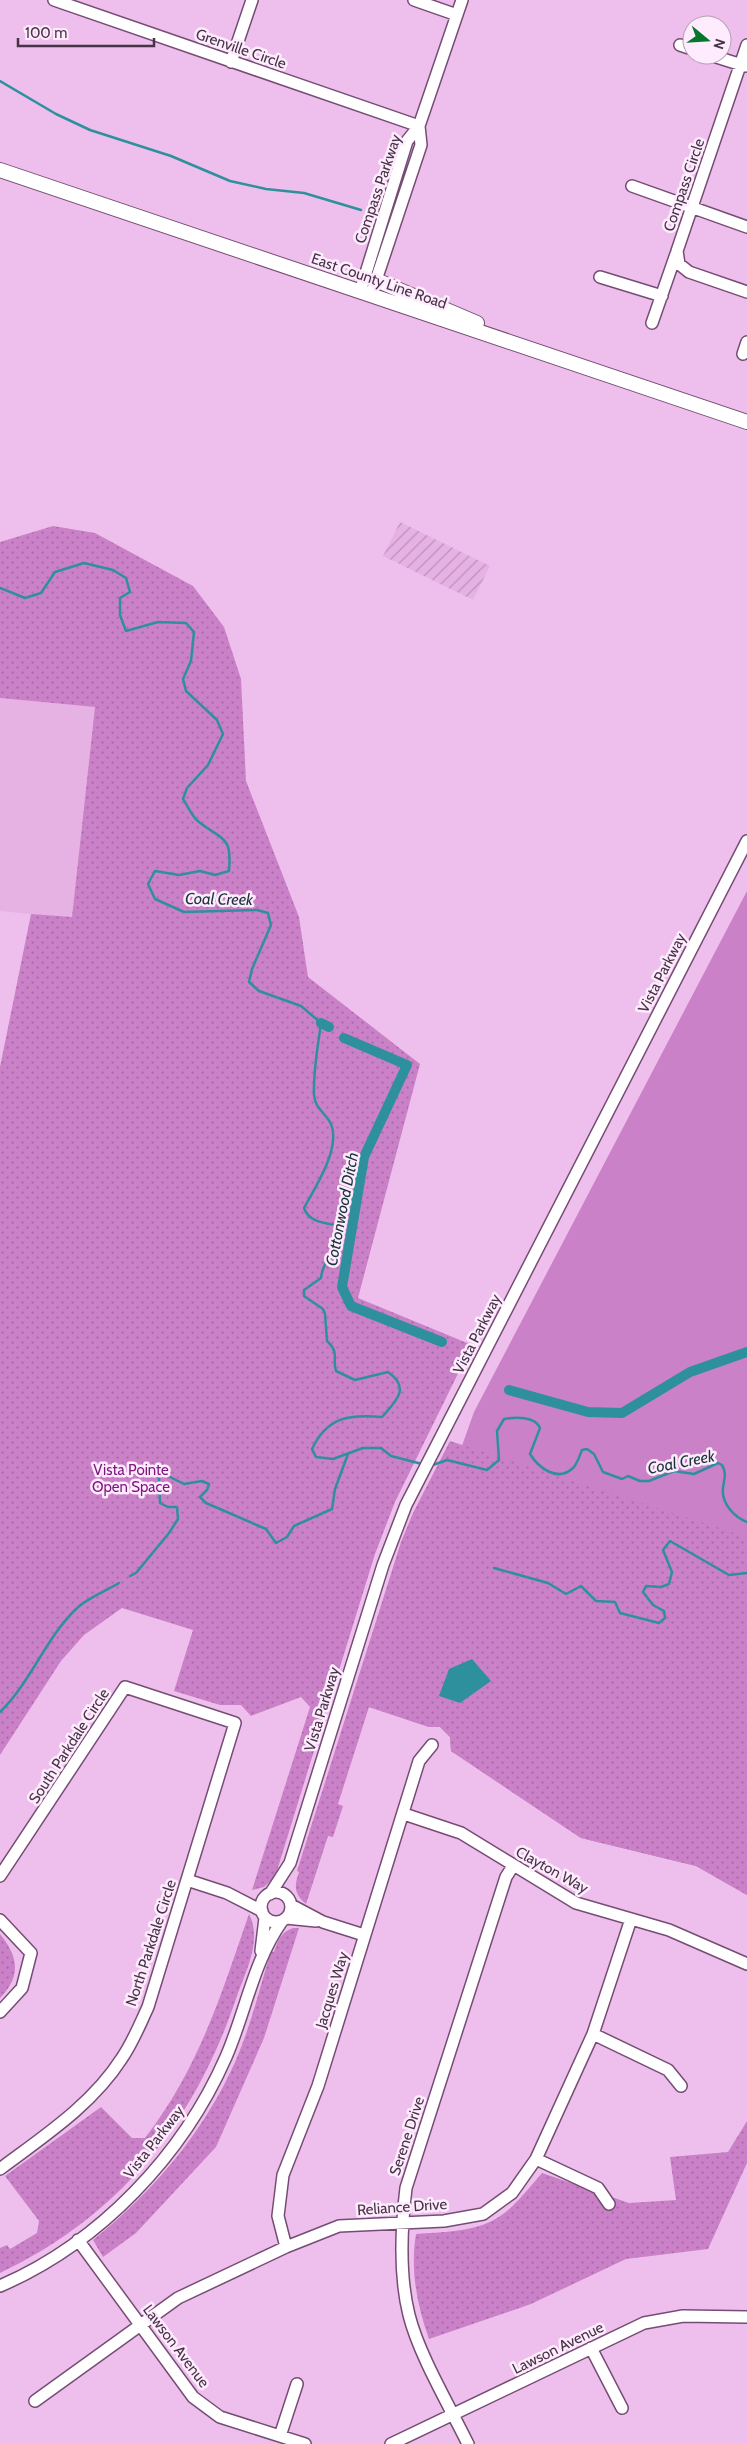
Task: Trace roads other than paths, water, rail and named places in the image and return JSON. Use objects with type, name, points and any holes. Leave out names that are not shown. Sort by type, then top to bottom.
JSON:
[{"type":"main road","name":"East County Line Road","points":[[0,170],[747,421]]},
{"type":"main road","points":[[376,280],[577,364]]},
{"type":"street","name":"Grenville Circle","points":[[54,0],[419,126]]},
{"type":"street","points":[[231,62],[252,0]]},
{"type":"street","points":[[414,0],[457,15]]},
{"type":"street","name":"Compass Parkway","points":[[366,294],[407,140],[419,126],[462,0]]},
{"type":"street","name":"Compass Circle","points":[[747,45],[744,66],[677,251],[679,264],[688,272],[747,292]]},
{"type":"street","points":[[732,62],[744,66]]},
{"type":"street","name":"Compass Parkway","points":[[366,294],[376,280],[421,145],[419,126]]},
{"type":"street","points":[[632,186],[747,227]]},
{"type":"street","points":[[652,323],[677,251]]},
{"type":"street","points":[[600,277],[662,296]]},
{"type":"street","points":[[743,354],[747,342]]},
{"type":"street","points":[[706,408],[747,430]]},
{"type":"street","name":"Vista Parkway","points":[[288,1901],[290,1863],[383,1565],[406,1505],[747,841]]},
{"type":"street","name":"South Parkdale Circle","points":[[0,1876],[125,1687],[188,1708]]},
{"type":"street","name":"North Parkdale Circle","points":[[0,2168],[63,2122],[92,2097],[123,2058],[148,2007],[235,1723],[188,1708]]},
{"type":"street","name":"Jacques Way","points":[[286,2247],[278,2216],[283,2175],[318,2086],[419,1761],[432,1745]]},
{"type":"street","name":"Clayton Way","points":[[404,1814],[461,1833],[576,1903],[669,1930],[747,1964]]},
{"type":"street","name":"Vista Parkway","points":[[268,1895],[290,1863]]},
{"type":"street","name":"Serene Drive","points":[[468,2444],[416,2337],[409,2314],[405,2290],[402,2223],[406,2188],[506,1877],[513,1866]]},
{"type":"street","points":[[187,1880],[227,1893],[264,1914],[273,1922],[284,1920],[323,1922]]},
{"type":"street","points":[[227,1893],[268,1895],[278,1893],[323,1922],[364,1935]]},
{"type":"street","points":[[264,1914],[268,1895]]},
{"type":"street","points":[[284,1920],[288,1901]]},
{"type":"street","name":"Vista Parkway","points":[[260,1958],[264,1914]]},
{"type":"street","name":"Reliance Drive","points":[[35,2401],[178,2298],[286,2247],[339,2226],[444,2221],[483,2214],[512,2193],[536,2159],[594,2034],[631,1919]]},
{"type":"street","points":[[0,1920],[31,1953],[22,1988],[0,2012]]},
{"type":"street","name":"Vista Parkway","points":[[0,2286],[32,2270],[78,2240],[132,2193],[166,2155],[192,2119],[226,2058],[260,1958],[284,1920]]},
{"type":"street","points":[[594,2034],[668,2070],[681,2086]]},
{"type":"street","points":[[536,2159],[598,2188],[609,2204]]},
{"type":"street","name":"Lawson Avenue","points":[[78,2240],[182,2383],[207,2409],[220,2417],[305,2444]]},
{"type":"street","name":"Lawson Avenue","points":[[391,2444],[644,2323],[683,2316],[747,2317]]},
{"type":"street","points":[[591,2348],[622,2408]]},
{"type":"street","points":[[280,2436],[296,2384]]},
{"type":"waterway","points":[[0,81],[56,114],[90,130],[171,156],[230,181],[266,189],[304,193],[361,210]]},
{"type":"waterway","name":"Coal Creek","points":[[0,588],[25,598],[41,593],[55,572],[84,563],[113,570],[126,578],[130,592],[120,598],[120,615],[126,631],[158,622],[186,623],[194,632],[191,661],[183,679],[186,691],[217,720],[223,734],[208,765],[187,788],[183,799],[197,820],[224,840],[229,851],[229,871],[215,875],[200,871],[179,875],[155,871],[148,884],[155,899],[184,912],[257,910],[268,913],[271,925],[252,969],[249,982],[259,991],[301,1006],[321,1023],[315,1068],[314,1095],[317,1105],[332,1127],[333,1137],[325,1169],[304,1208],[310,1217],[324,1223],[340,1226],[340,1235],[322,1271],[321,1278],[304,1290],[304,1296],[323,1309],[327,1341],[335,1352],[336,1371],[355,1380],[388,1372],[395,1378],[400,1389],[396,1400],[382,1417],[359,1416],[340,1420],[325,1430],[312,1449],[316,1457],[333,1459],[363,1448],[381,1448],[391,1456],[422,1464]]},
{"type":"waterway","name":"Cottonwood Ditch","points":[[321,1023],[329,1027]]},
{"type":"waterway","name":"Cottonwood Ditch","points":[[344,1038],[407,1065],[364,1157],[342,1287],[351,1306],[442,1342]]},
{"type":"waterway","name":"Cottonwood Ditch","points":[[509,1390],[588,1412],[622,1413],[690,1372],[747,1352]]},
{"type":"waterway","name":"Coal Creek","points":[[430,1466],[447,1460],[487,1470],[499,1460],[497,1431],[504,1419],[524,1418],[534,1421],[540,1428],[530,1454],[538,1464],[554,1474],[561,1474],[573,1468],[582,1450],[587,1449],[594,1454],[603,1472],[622,1479],[628,1476],[640,1481],[649,1481],[674,1471],[694,1474],[718,1463],[722,1465],[725,1476],[723,1494],[726,1504],[737,1517],[747,1522]]},
{"type":"waterway","points":[[130,1576],[136,1573],[178,1519],[177,1507],[168,1507],[160,1503],[159,1476],[164,1474],[184,1484],[202,1481],[209,1484],[207,1490],[200,1497],[206,1503],[266,1529],[276,1543],[287,1537],[294,1526],[332,1509],[335,1489],[348,1454]]},
{"type":"waterway","points":[[494,1568],[548,1583],[566,1594],[581,1586],[596,1601],[615,1602],[620,1613],[659,1623],[665,1618],[664,1611],[653,1605],[643,1592],[646,1586],[661,1587],[669,1584],[672,1572],[663,1550],[670,1541],[729,1575],[747,1573]]},
{"type":"waterway","points":[[0,1712],[21,1687],[55,1634],[76,1609],[86,1601],[119,1583]]},
{"type":"park label","name":"Vista Pointe Open Space","points":[[131,1478]]}]
